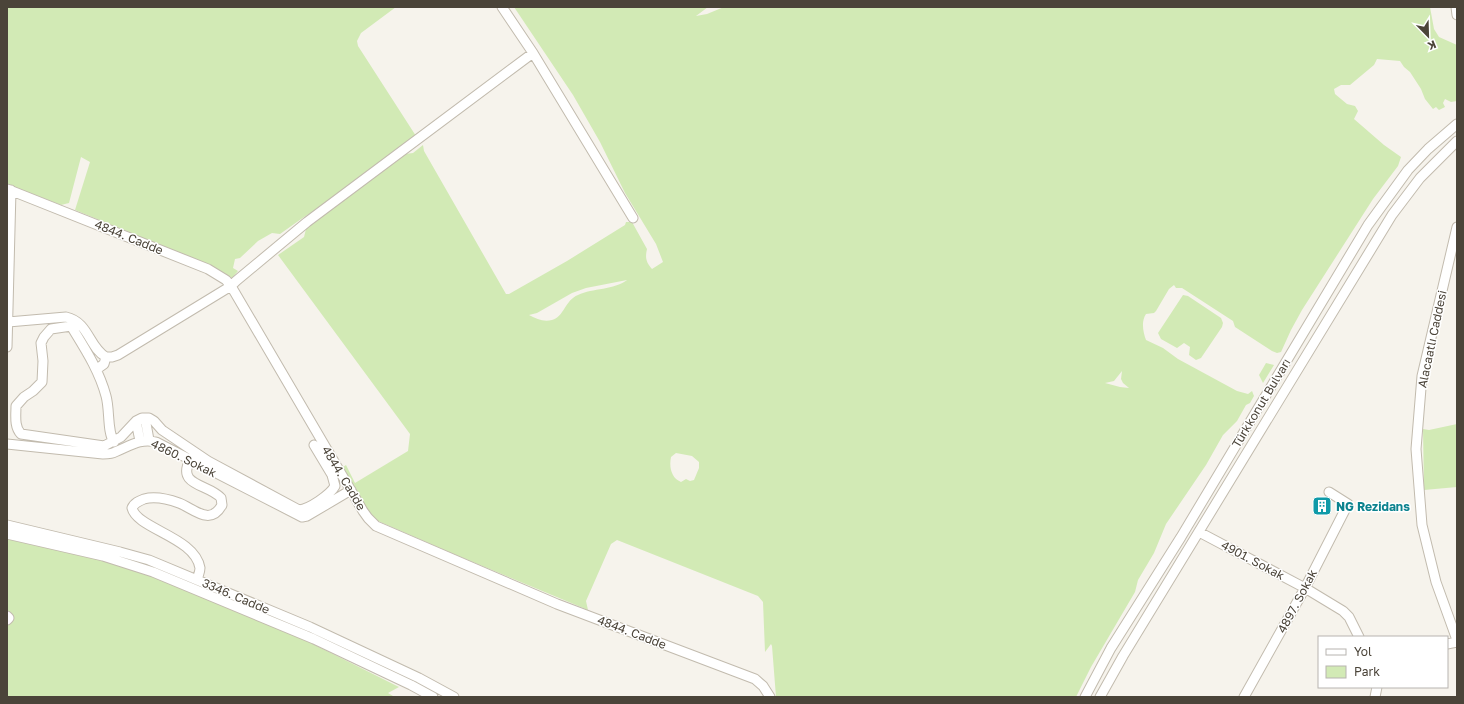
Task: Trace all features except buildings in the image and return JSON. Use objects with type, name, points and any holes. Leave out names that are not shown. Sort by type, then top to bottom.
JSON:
[{"type":"street","points":[[502,7],[533,53],[633,218]]},
{"type":"street","points":[[1456,7],[1457,15]]},
{"type":"street","points":[[8,322],[66,317],[73,319],[84,328],[98,350],[106,357],[112,358],[118,356],[231,286],[307,222],[533,53]]},
{"type":"street","name":"Türkkonut Bulvarı","points":[[1085,697],[1111,648],[1181,537],[1368,225],[1408,170],[1428,149],[1457,124]]},
{"type":"street","name":"Türkkonut Bulvarı","points":[[1100,697],[1123,656],[1392,215],[1420,178],[1457,141]]},
{"type":"street","points":[[7,347],[9,190]]},
{"type":"street","name":"4844. Cadde","points":[[9,190],[208,269],[226,280],[231,286],[350,490],[368,518],[376,526],[558,604],[755,679],[763,686],[770,697]]},
{"type":"street","name":"Alacaatlı Caddesi","points":[[1457,227],[1422,376],[1416,449],[1422,525],[1436,582],[1457,641]]},
{"type":"street","points":[[114,442],[110,433],[106,397],[97,369],[71,326],[51,329],[41,343],[43,361],[42,382],[16,406],[17,430],[24,436],[104,446],[114,442],[121,437],[140,419],[149,418],[154,420],[162,430],[208,461],[299,510],[305,510],[332,491],[335,486],[332,475],[314,445]]},
{"type":"street","points":[[97,369],[104,364],[106,357]]},
{"type":"street","points":[[140,419],[144,441]]},
{"type":"street","name":"4860. Sokak","points":[[7,444],[102,454],[114,453],[133,443],[144,441],[156,442],[296,516],[302,517],[307,516],[350,490]]},
{"type":"street","points":[[190,460],[186,468],[188,477],[193,483],[216,493],[221,498],[222,505],[218,511],[209,515],[199,514],[180,503],[156,498],[148,498],[133,505],[132,508],[135,515],[140,519],[171,537],[190,552],[197,560],[200,570],[198,580]]},
{"type":"street","name":"4897. Sokak","points":[[1244,697],[1305,588],[1348,504],[1329,492]]},
{"type":"street","name":"3346. Cadde","points":[[7,525],[149,560],[321,632],[419,678],[454,697]]},
{"type":"street","name":"4901. Sokak","points":[[1199,532],[1305,588],[1346,614],[1358,636]]},
{"type":"street","name":"3346. Cadde","points":[[7,534],[103,556],[153,572],[314,640],[411,685],[433,697]]},
{"type":"street","points":[[7,616],[9,618],[7,620]]},
{"type":"green space","points":[[7,7],[396,7],[361,33],[357,41],[358,46],[416,136],[329,202],[280,234],[272,233],[258,241],[240,258],[235,259],[233,268],[238,271],[232,278],[214,267],[75,210],[90,162],[81,157],[69,203],[61,205],[7,184]]},
{"type":"green space","points":[[514,7],[708,7],[696,16],[707,14],[724,7],[1430,7],[1434,29],[1439,37],[1457,45],[1457,101],[1451,102],[1445,99],[1443,103],[1445,107],[1439,110],[1436,107],[1433,109],[1425,99],[1421,89],[1410,72],[1400,61],[1377,59],[1374,65],[1350,85],[1341,85],[1334,89],[1335,94],[1347,104],[1355,106],[1358,111],[1354,119],[1384,145],[1401,157],[1398,166],[1373,199],[1302,310],[1281,352],[1277,353],[1272,351],[1235,327],[1233,321],[1182,288],[1176,288],[1174,285],[1169,289],[1156,311],[1154,313],[1146,314],[1144,317],[1143,327],[1146,340],[1163,348],[1178,359],[1237,391],[1248,394],[1252,391],[1254,396],[1250,403],[1246,405],[1237,421],[1223,435],[1206,465],[1166,524],[1154,553],[1138,580],[1135,592],[1091,667],[1076,697],[776,697],[772,646],[771,644],[765,652],[763,602],[758,596],[617,540],[611,544],[586,601],[588,610],[378,521],[370,514],[343,467],[346,465],[355,483],[408,451],[410,434],[278,255],[304,237],[306,229],[317,220],[405,154],[413,153],[423,145],[424,151],[506,294],[509,294],[567,261],[625,225],[626,222],[632,222],[647,249],[646,260],[652,269],[663,262],[656,244],[625,193],[600,142],[573,95]],"holes":[[[627,280],[616,286],[590,291],[574,297],[559,316],[552,320],[537,319],[529,315],[537,313],[572,293],[586,288]],[[1122,371],[1121,379],[1129,388],[1105,383],[1114,381]],[[676,453],[692,456],[699,462],[699,468],[694,480],[690,481],[686,479],[681,482],[675,478],[670,465],[671,457]]]},
{"type":"green space","points":[[1183,295],[1188,296],[1221,318],[1223,323],[1222,327],[1201,358],[1196,360],[1189,355],[1190,347],[1184,343],[1177,348],[1161,339],[1158,333]]},
{"type":"green space","points":[[1266,363],[1274,365],[1263,383],[1259,375]]},
{"type":"green space","points":[[1457,424],[1457,487],[1424,490],[1423,429],[1429,430]]},
{"type":"green space","points":[[7,536],[112,558],[305,640],[399,687],[388,693],[399,697],[7,697],[7,622],[13,618],[7,611]]},
{"type":"place","name":"NG Rezidans","points":[[1322,506]]}]
